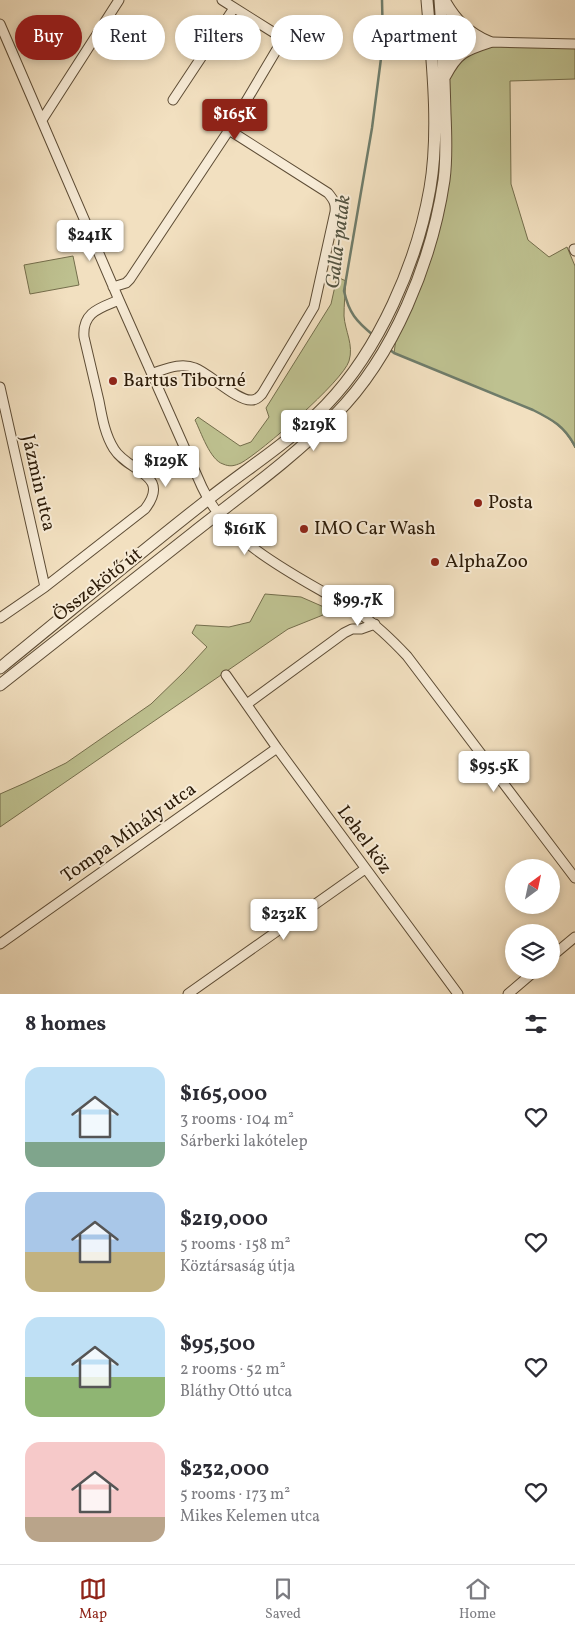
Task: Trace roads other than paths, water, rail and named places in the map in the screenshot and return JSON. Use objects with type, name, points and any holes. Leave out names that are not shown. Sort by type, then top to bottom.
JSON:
[{"type":"street","points":[[42,120],[119,0]]},
{"type":"street","points":[[114,287],[126,283],[130,279],[229,130],[279,48],[281,40],[276,34],[222,0]]},
{"type":"street","points":[[427,0],[430,15]]},
{"type":"street","points":[[439,15],[440,0]]},
{"type":"street","points":[[444,0],[458,23],[477,37],[489,42]]},
{"type":"street","points":[[173,100],[234,8]]},
{"type":"street","points":[[0,24],[119,300],[208,499],[218,513],[244,540],[265,556],[375,624],[392,640],[407,656],[575,878]]},
{"type":"street","points":[[476,42],[575,44]]},
{"type":"street","points":[[444,77],[453,61],[460,54],[489,42]]},
{"type":"street","name":"Összekötő út","points":[[0,668],[208,499],[275,449],[320,411],[340,390],[367,352],[381,328],[398,293],[412,254],[430,187],[434,147],[436,60]]},
{"type":"street","name":"Összekötő út","points":[[0,685],[302,445],[336,414],[359,387],[393,335],[418,277],[439,208],[445,160],[444,77],[440,60]]},
{"type":"street","points":[[153,373],[185,365],[195,368],[241,398],[251,401],[257,399],[314,307],[336,205],[328,193],[229,130]]},
{"type":"street","points":[[0,618],[45,587],[145,509],[153,495],[154,487],[152,481],[146,474],[118,456],[111,444],[104,426],[84,337],[86,321],[90,315],[119,300]]},
{"type":"street","name":"Jázmin utca","points":[[0,387],[45,587]]},
{"type":"street","points":[[247,704],[344,633],[352,629],[361,629],[375,624]]},
{"type":"street","name":"Lehel köz","points":[[226,675],[277,748],[458,994]]},
{"type":"street","name":"Tompa Mihály utca","points":[[0,944],[277,748]]},
{"type":"street","points":[[188,994],[365,869]]},
{"type":"street","points":[[560,950],[575,937]]},
{"type":"street","points":[[508,994],[526,979]]},
{"type":"waterway","name":"Galla-patak","points":[[373,335],[354,316],[344,291],[372,128],[383,43],[382,0]]},
{"type":"waterway","name":"Galla-patak","points":[[389,349],[394,353],[533,410],[562,428],[575,446]]},
{"type":"place","name":"Bartus Tiborné","points":[[113,381]]},
{"type":"place","name":"Posta","points":[[478,503]]},
{"type":"place","name":"IMO Car Wash","points":[[304,529]]},
{"type":"place","name":"AlphaZoo","points":[[435,562]]}]
